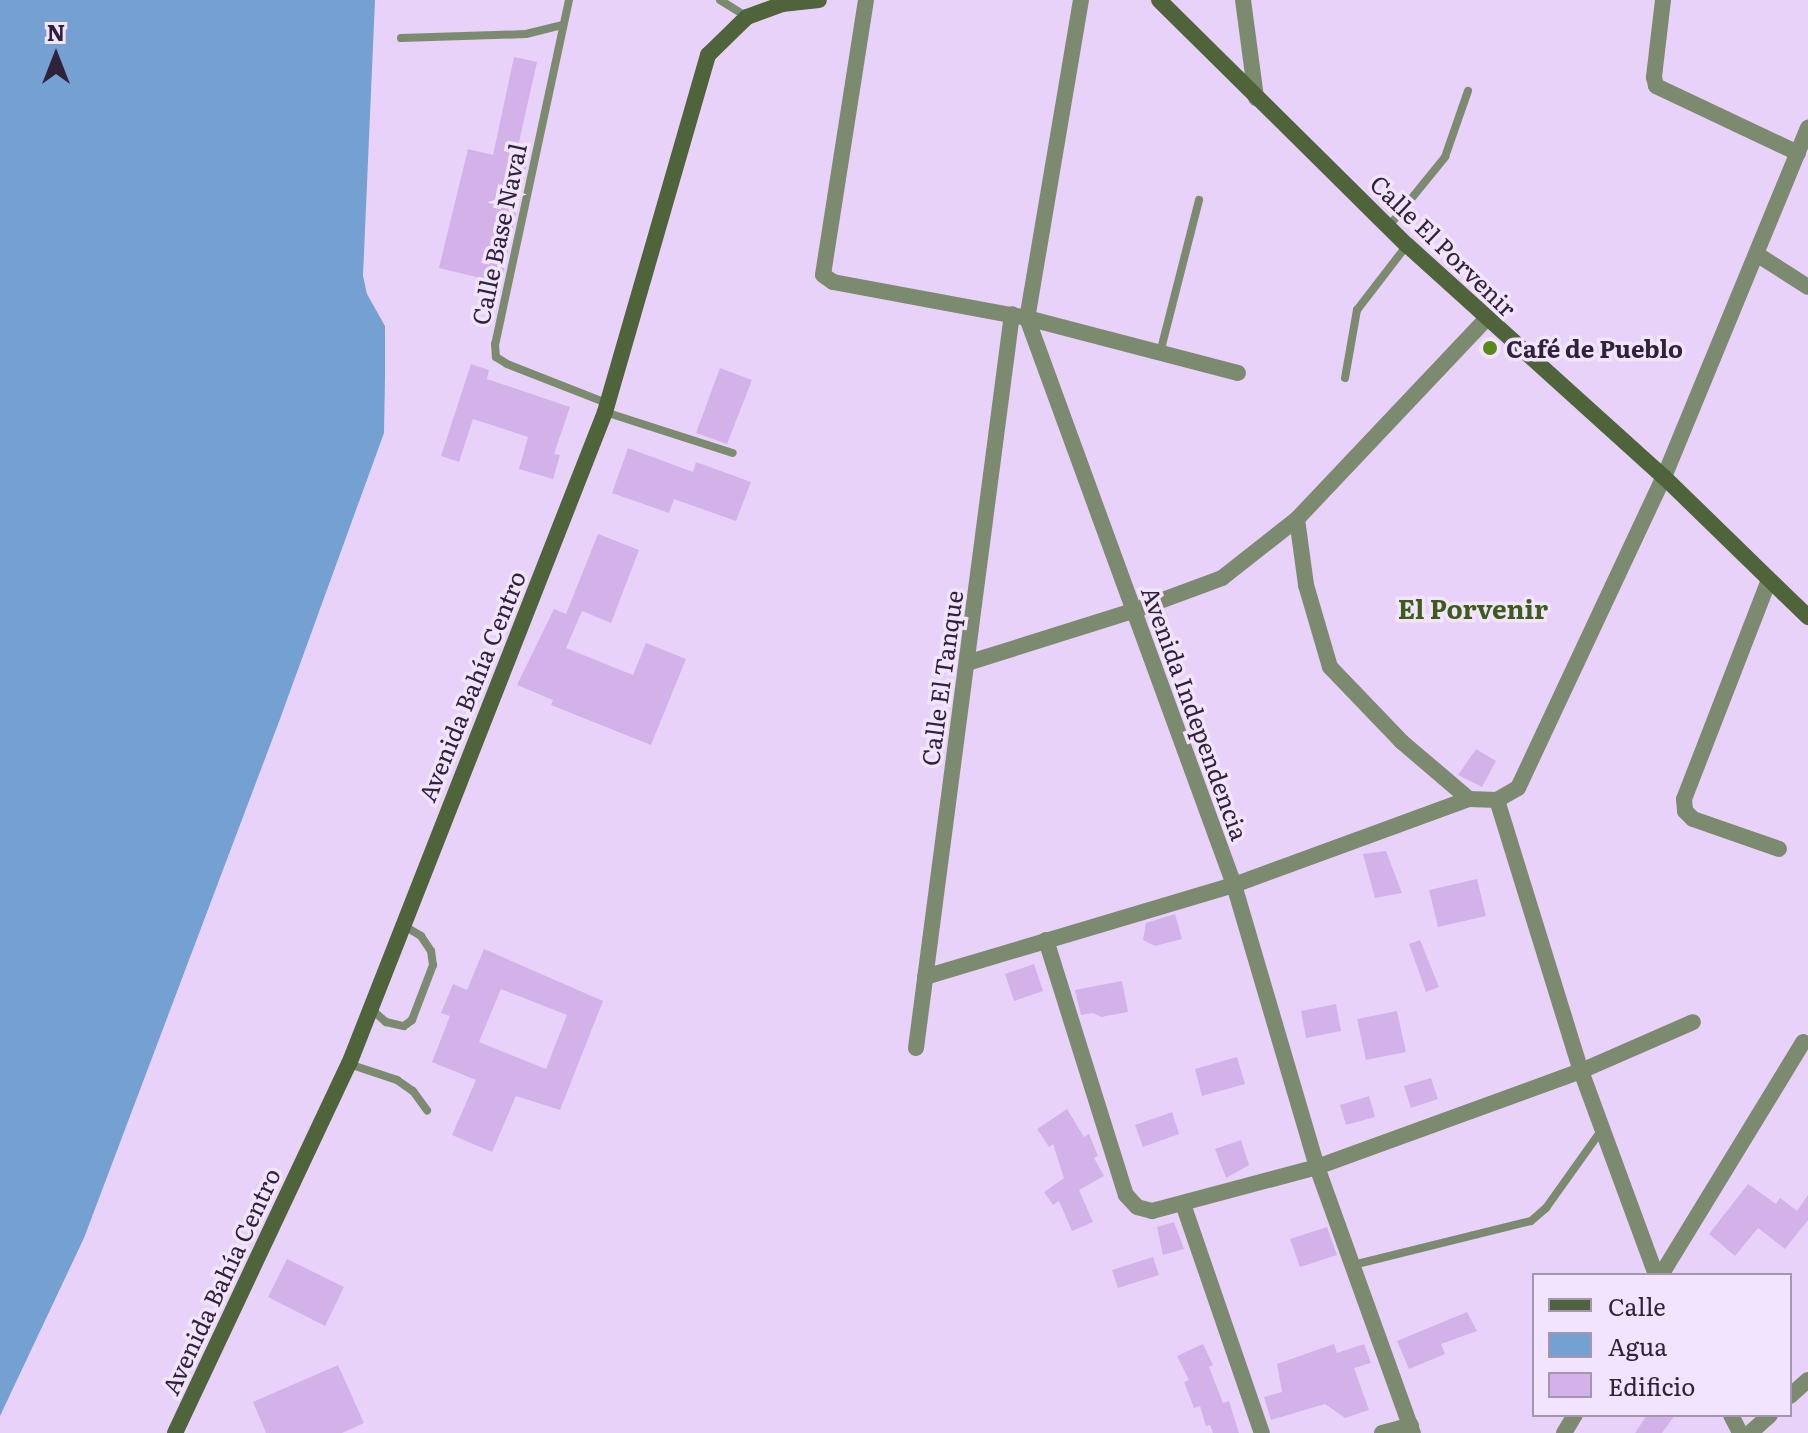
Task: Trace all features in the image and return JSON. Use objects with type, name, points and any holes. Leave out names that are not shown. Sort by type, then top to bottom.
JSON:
[{"type":"main road","name":"Avenida Bahía Centro","points":[[175,1433],[349,1064],[607,408],[708,55],[747,17],[782,4],[819,0]]},
{"type":"main road","name":"Calle El Porvenir","points":[[1159,0],[1407,245],[1664,477],[1808,617]]},
{"type":"street","points":[[866,0],[823,275],[833,282],[1020,316],[1238,373]]},
{"type":"street","name":"Avenida Independencia","points":[[1081,0],[1020,316],[1234,885],[1317,1167],[1412,1429]]},
{"type":"street","points":[[1243,0],[1256,98]]},
{"type":"street","points":[[1663,0],[1654,77],[1656,86],[1798,153]]},
{"type":"street","points":[[925,977],[1234,885],[1469,799],[1497,800],[1518,788],[1664,477],[1808,128]]},
{"type":"street","points":[[1758,255],[1808,287]]},
{"type":"street","name":"Calle El Tanque","points":[[916,1048],[967,663],[1020,316]]},
{"type":"street","points":[[967,663],[1133,611],[1222,578],[1297,519],[1486,319]]},
{"type":"street","points":[[1297,519],[1306,585],[1330,667],[1383,724],[1469,799]]},
{"type":"street","points":[[1769,580],[1684,799],[1685,811],[1693,819],[1779,849]]},
{"type":"street","points":[[1497,800],[1581,1071],[1657,1273]]},
{"type":"street","points":[[1046,940],[1126,1195],[1137,1207],[1152,1211],[1317,1167],[1581,1071],[1693,1022]]},
{"type":"street","points":[[1659,1273],[1803,1042]]},
{"type":"street","points":[[1183,1204],[1262,1433]]},
{"type":"street","points":[[1792,1394],[1808,1380]]},
{"type":"street","points":[[1750,1433],[1768,1417]]},
{"type":"street","points":[[1382,1433],[1412,1429]]},
{"type":"lane","name":"Calle Base Naval","points":[[569,0],[495,344],[496,357],[607,408]]},
{"type":"lane","points":[[722,0],[747,17]]},
{"type":"lane","points":[[401,38],[526,34],[563,25]]},
{"type":"lane","points":[[1389,226],[1445,157],[1468,91]]},
{"type":"lane","points":[[1160,354],[1199,200]]},
{"type":"lane","points":[[1345,378],[1357,310],[1407,245]]},
{"type":"lane","points":[[607,408],[733,453]]},
{"type":"lane","points":[[371,1009],[386,1022],[404,1026],[412,1020],[433,965],[431,951],[421,936],[403,925]]},
{"type":"lane","points":[[349,1064],[397,1080],[413,1091],[427,1110]]},
{"type":"lane","points":[[1353,1265],[1531,1221],[1546,1208],[1603,1127]]},
{"type":"water","points":[[0,0],[375,0],[363,276],[367,294],[385,326],[385,378],[384,433],[280,719],[84,1238],[0,1416]]},
{"type":"building","points":[[514,57],[537,62],[514,164],[526,167],[501,283],[439,268],[468,149],[493,155]]},
{"type":"building","points":[[471,364],[489,370],[487,379],[570,407],[554,454],[560,455],[553,479],[519,469],[528,437],[473,419],[459,462],[441,456]]},
{"type":"building","points":[[720,368],[752,380],[727,444],[696,433]]},
{"type":"building","points":[[628,448],[693,472],[696,462],[751,482],[736,521],[674,499],[669,513],[612,493]]},
{"type":"building","points":[[598,534],[639,550],[611,623],[582,611],[566,648],[633,675],[646,643],[686,659],[651,745],[551,705],[553,700],[517,685],[554,609],[566,614]]},
{"type":"building","points":[[1476,749],[1496,761],[1482,787],[1458,775]]},
{"type":"building","points":[[1386,851],[1402,893],[1375,898],[1363,854]]},
{"type":"building","points":[[1477,879],[1486,916],[1438,927],[1429,890]]},
{"type":"building","points":[[1175,914],[1182,939],[1155,946],[1143,940],[1146,923]]},
{"type":"building","points":[[1420,940],[1439,987],[1426,992],[1409,944]]},
{"type":"building","points":[[484,949],[603,1001],[560,1110],[516,1096],[492,1152],[452,1135],[476,1080],[432,1062],[450,1016],[441,1013],[453,984],[467,990]],"holes":[[[501,989],[567,1015],[546,1069],[479,1042]]]},
{"type":"building","points":[[1034,964],[1043,991],[1014,1001],[1005,974]]},
{"type":"building","points":[[1122,981],[1128,1012],[1101,1017],[1093,1013],[1081,1015],[1075,990]]},
{"type":"building","points":[[1336,1004],[1341,1031],[1306,1038],[1301,1011]]},
{"type":"building","points":[[1397,1011],[1406,1052],[1366,1060],[1357,1019]]},
{"type":"building","points":[[1237,1057],[1245,1084],[1202,1096],[1195,1069]]},
{"type":"building","points":[[1431,1078],[1438,1099],[1411,1108],[1404,1086]]},
{"type":"building","points":[[1369,1096],[1375,1117],[1346,1125],[1340,1105]]},
{"type":"building","points":[[1067,1109],[1084,1137],[1089,1134],[1098,1156],[1094,1158],[1104,1176],[1079,1190],[1093,1222],[1072,1231],[1059,1201],[1053,1205],[1044,1192],[1064,1178],[1053,1144],[1049,1147],[1037,1129]]},
{"type":"building","points":[[1172,1112],[1179,1134],[1143,1147],[1135,1125]]},
{"type":"building","points":[[1241,1140],[1249,1165],[1226,1178],[1215,1149]]},
{"type":"building","points":[[1748,1184],[1776,1204],[1780,1198],[1797,1211],[1808,1195],[1808,1220],[1785,1249],[1758,1228],[1735,1256],[1709,1234]]},
{"type":"building","points":[[1174,1222],[1184,1249],[1163,1255],[1157,1227]]},
{"type":"building","points":[[1327,1227],[1337,1255],[1300,1267],[1290,1239]]},
{"type":"building","points":[[1153,1257],[1159,1275],[1118,1288],[1112,1270]]},
{"type":"building","points":[[287,1259],[344,1287],[325,1326],[268,1297]]},
{"type":"building","points":[[1467,1312],[1477,1331],[1441,1344],[1445,1354],[1409,1369],[1397,1341]]},
{"type":"building","points":[[1203,1344],[1213,1365],[1209,1367],[1223,1403],[1229,1401],[1239,1433],[1213,1433],[1210,1425],[1206,1426],[1200,1406],[1194,1408],[1184,1382],[1189,1380],[1177,1356]]},
{"type":"building","points":[[1334,1344],[1337,1353],[1364,1344],[1371,1363],[1354,1368],[1369,1410],[1345,1418],[1325,1404],[1271,1420],[1264,1397],[1282,1392],[1277,1364]]},
{"type":"building","points":[[338,1365],[364,1423],[342,1433],[266,1433],[253,1402]]},
{"type":"building","points":[[1646,1417],[1674,1417],[1662,1433],[1635,1433]]},
{"type":"place","name":"Café de Pueblo","points":[[1490,348]]},
{"type":"district","name":"El Porvenir","points":[[1473,608]]}]
